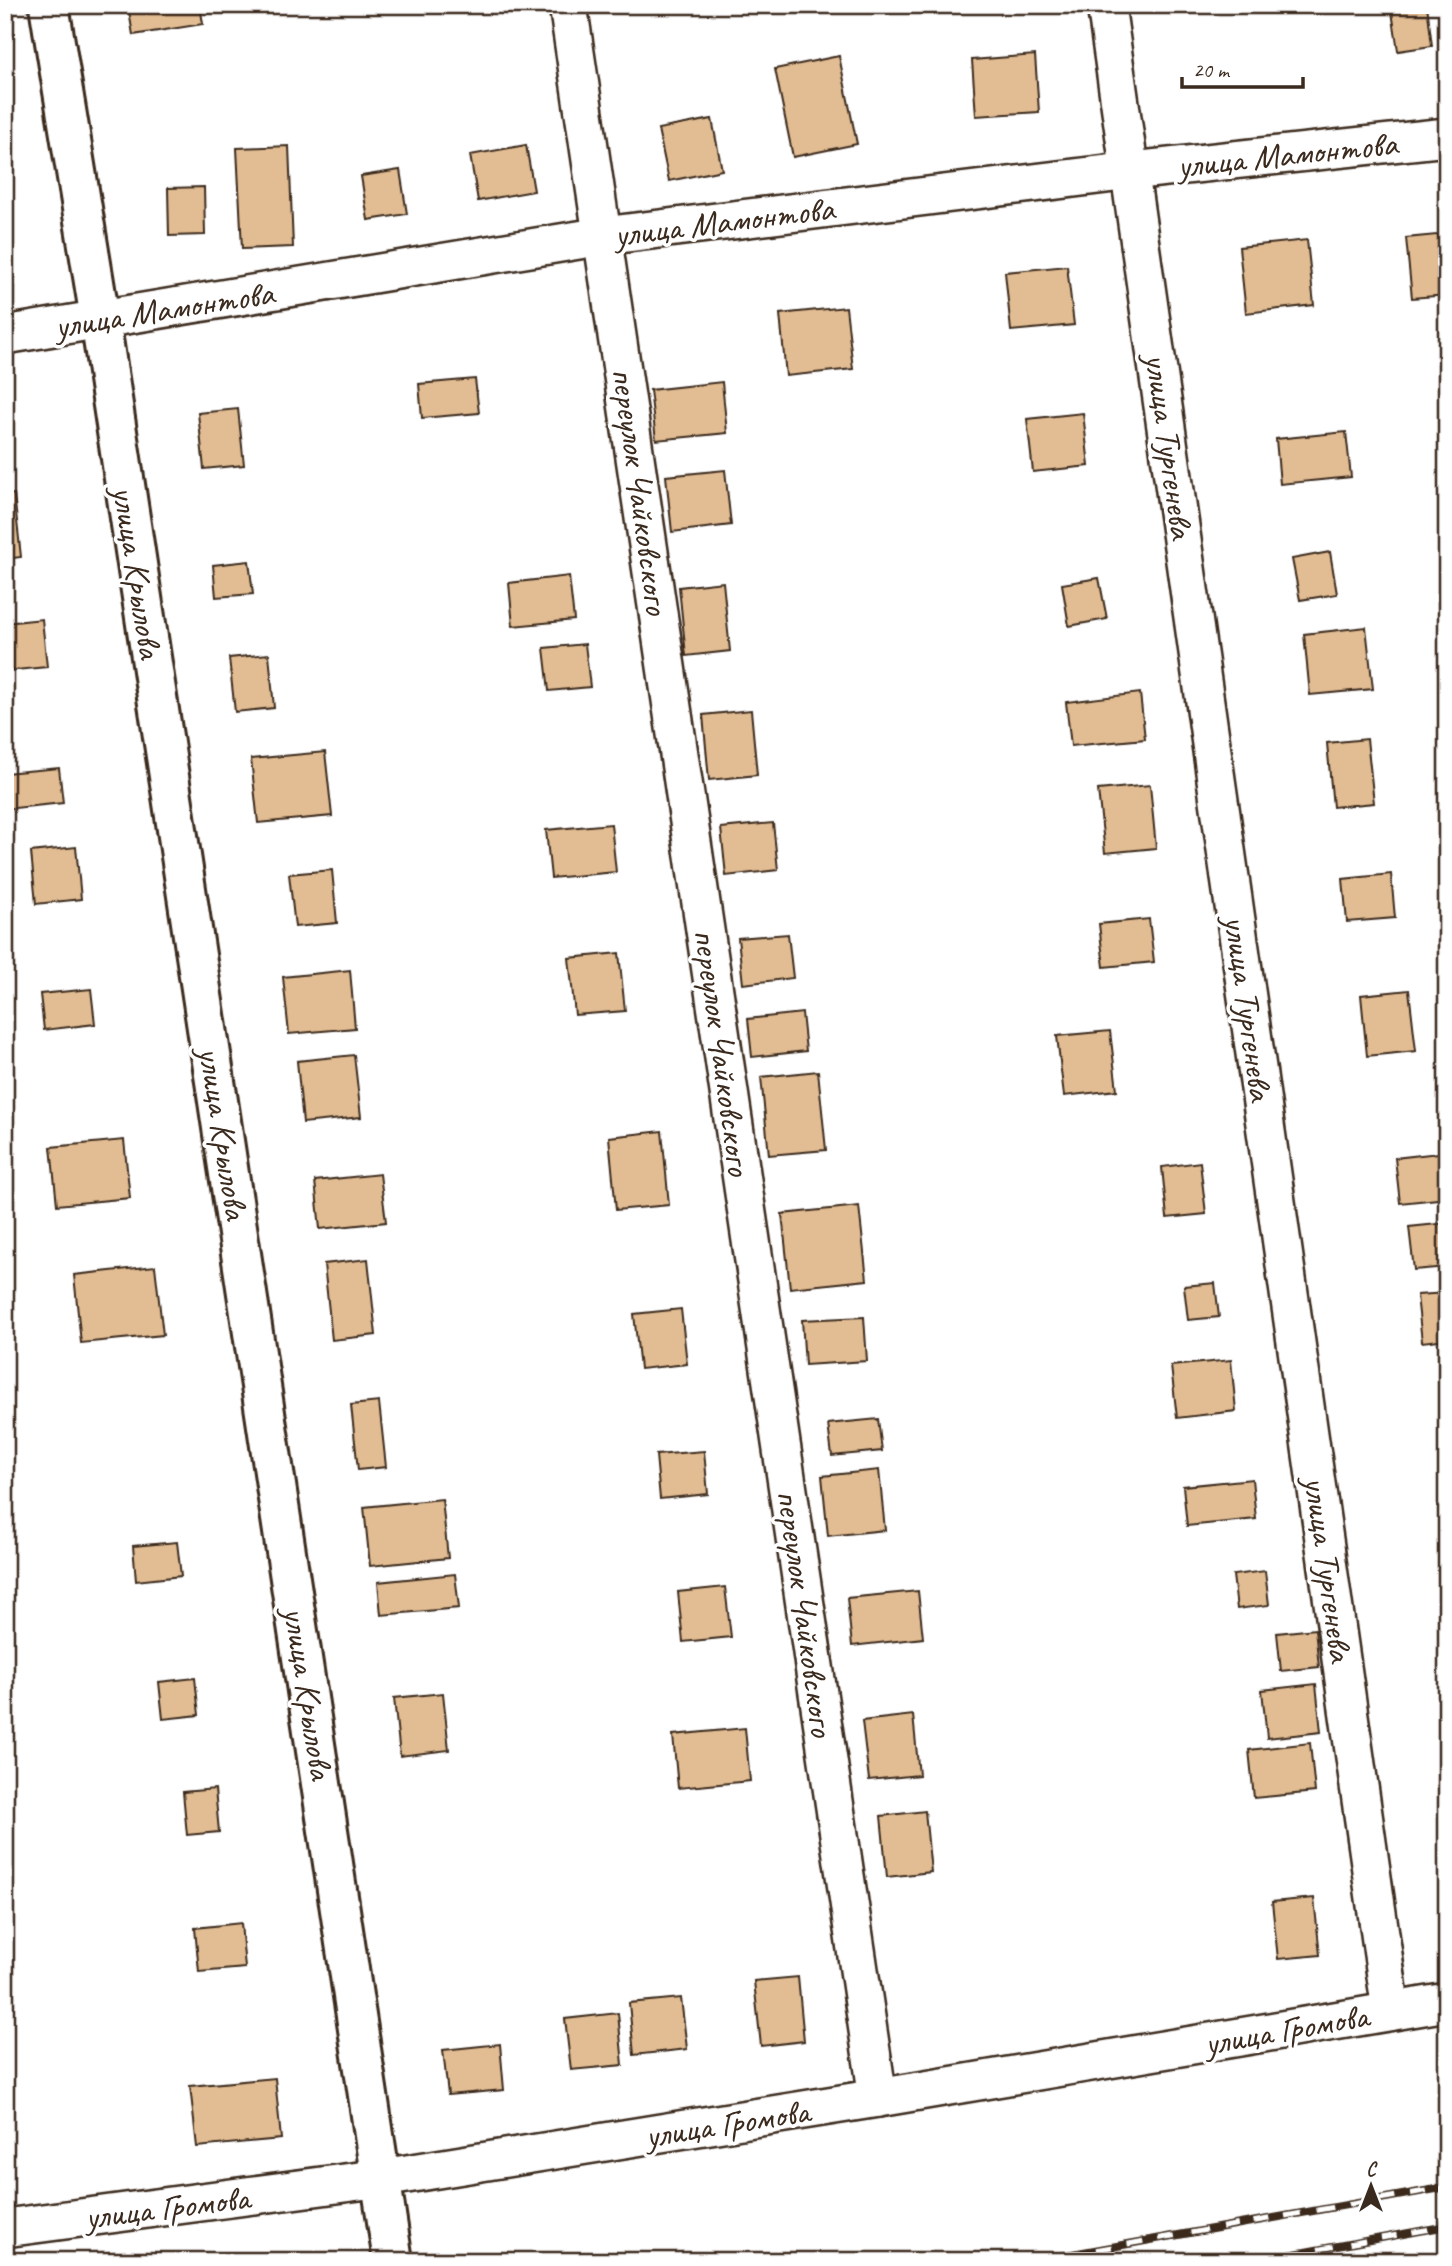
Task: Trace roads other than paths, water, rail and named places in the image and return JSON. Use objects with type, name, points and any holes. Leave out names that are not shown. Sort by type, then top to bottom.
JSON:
[{"type":"street","name":"улица Крылова","points":[[49,5],[100,319],[393,2261]]},
{"type":"street","name":"переулок Чайковского","points":[[568,5],[878,2098]]},
{"type":"street","name":"улица Тургенева","points":[[1106,5],[1391,2011]]},
{"type":"street","name":"улица Мамонтова","points":[[5,335],[603,236],[1131,171],[1447,137]]},
{"type":"street","name":"улица Громова","points":[[5,2228],[382,2178],[1447,2002]]},
{"type":"railway","points":[[1033,2261],[1447,2187]]},
{"type":"railway","points":[[1255,2261],[1447,2226]]}]
